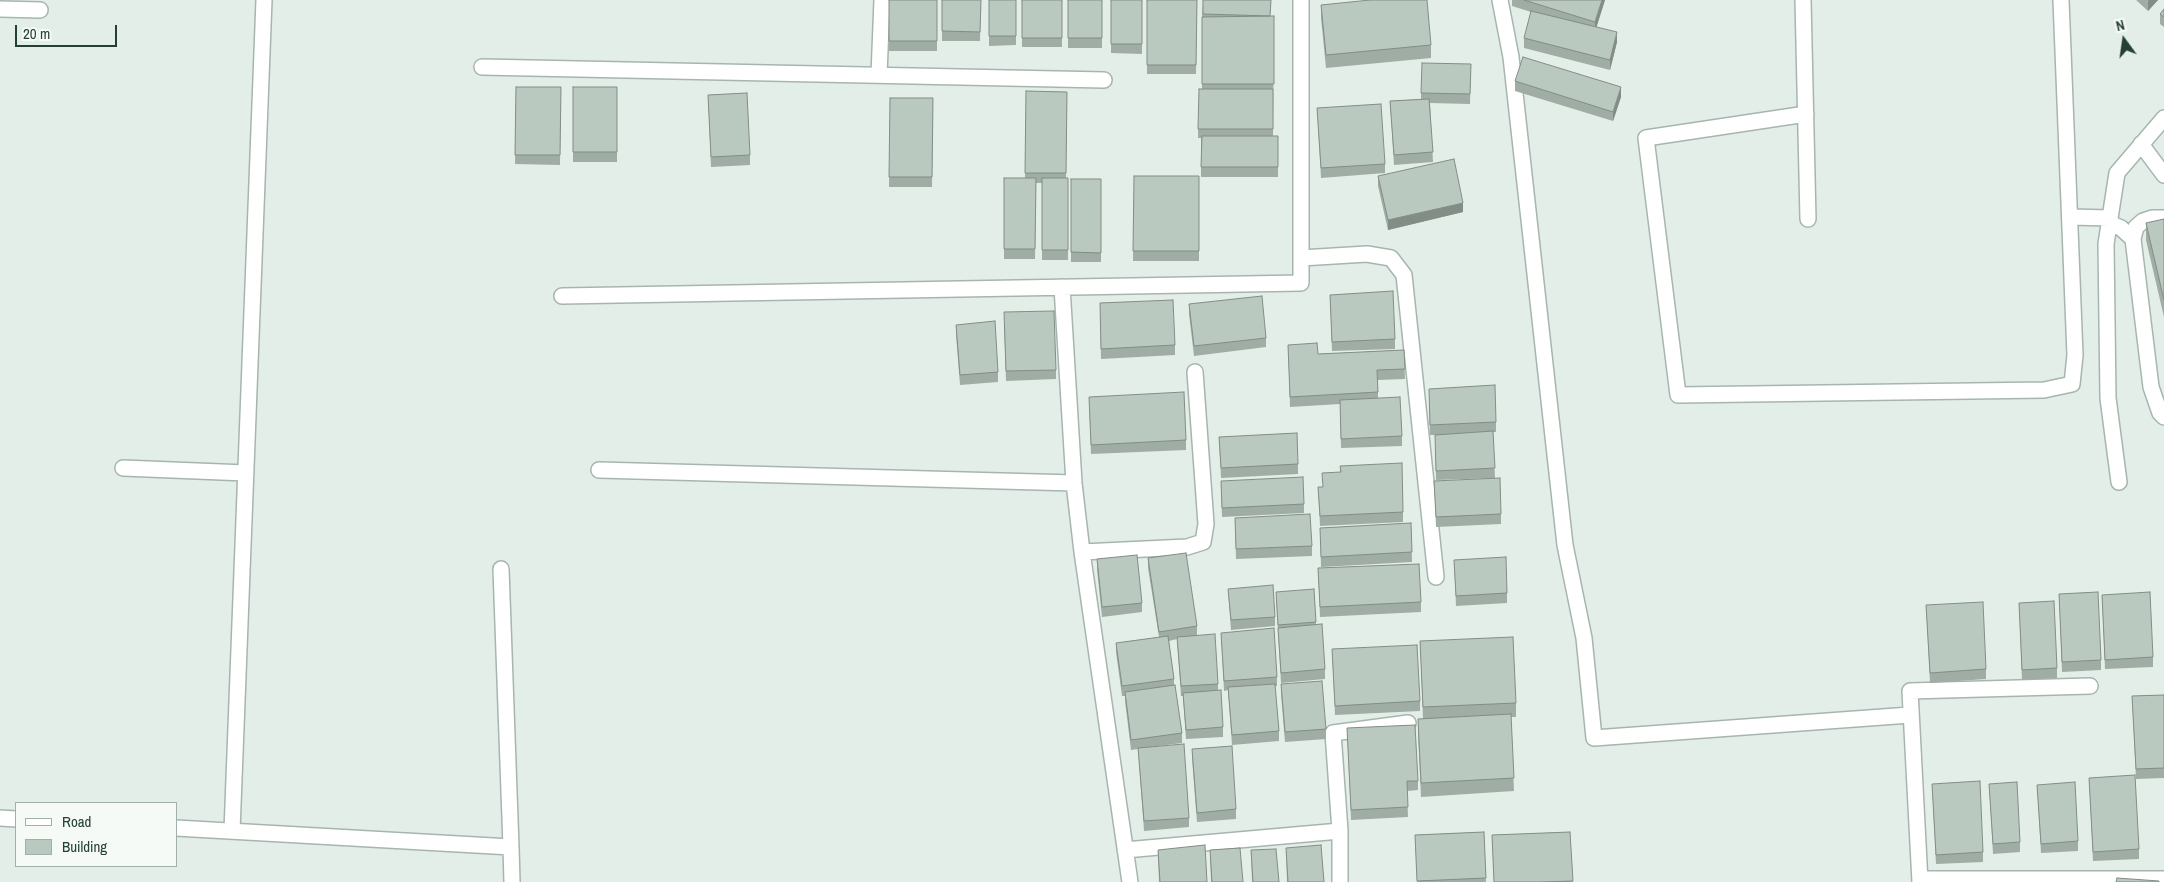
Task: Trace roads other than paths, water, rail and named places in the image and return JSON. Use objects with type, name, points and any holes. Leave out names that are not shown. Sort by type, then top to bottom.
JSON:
[{"type":"street","points":[[232,831],[264,0]]},
{"type":"street","points":[[879,75],[882,0]]},
{"type":"street","points":[[562,296],[1301,283],[1301,0]]},
{"type":"street","points":[[1500,0],[1511,57],[1565,545],[1584,638],[1594,738],[1910,715]]},
{"type":"street","points":[[1803,0],[1808,219]]},
{"type":"street","points":[[1806,114],[1646,138],[1678,395],[2036,390],[2072,384],[2075,355],[2061,0]]},
{"type":"street","points":[[0,9],[40,10]]},
{"type":"street","points":[[482,67],[1104,80]]},
{"type":"street","points":[[2118,482],[2108,398],[2106,244],[2114,223],[2117,173],[2164,118]]},
{"type":"street","points":[[2141,144],[2164,174]]},
{"type":"street","points":[[2070,217],[2114,223],[2133,239]]},
{"type":"street","points":[[2164,218],[2152,218],[2143,221],[2136,227],[2133,239],[2151,387],[2160,413],[2164,417]]},
{"type":"street","points":[[1301,258],[1367,254],[1391,258],[1404,275],[1436,577]]},
{"type":"street","points":[[1062,287],[1074,483],[1082,552],[1130,882]]},
{"type":"street","points":[[1082,552],[1187,547],[1203,542],[1206,524],[1195,372]]},
{"type":"street","points":[[123,468],[246,473]]},
{"type":"street","points":[[599,470],[1074,483]]},
{"type":"street","points":[[501,569],[512,882]]},
{"type":"street","points":[[2090,686],[1910,691],[1920,880],[2164,879]]},
{"type":"street","points":[[1340,882],[1340,832],[1334,733],[1408,723]]},
{"type":"street","points":[[0,818],[15,819]]},
{"type":"street","points":[[178,828],[511,847]]},
{"type":"street","points":[[1125,850],[1340,832]]}]
